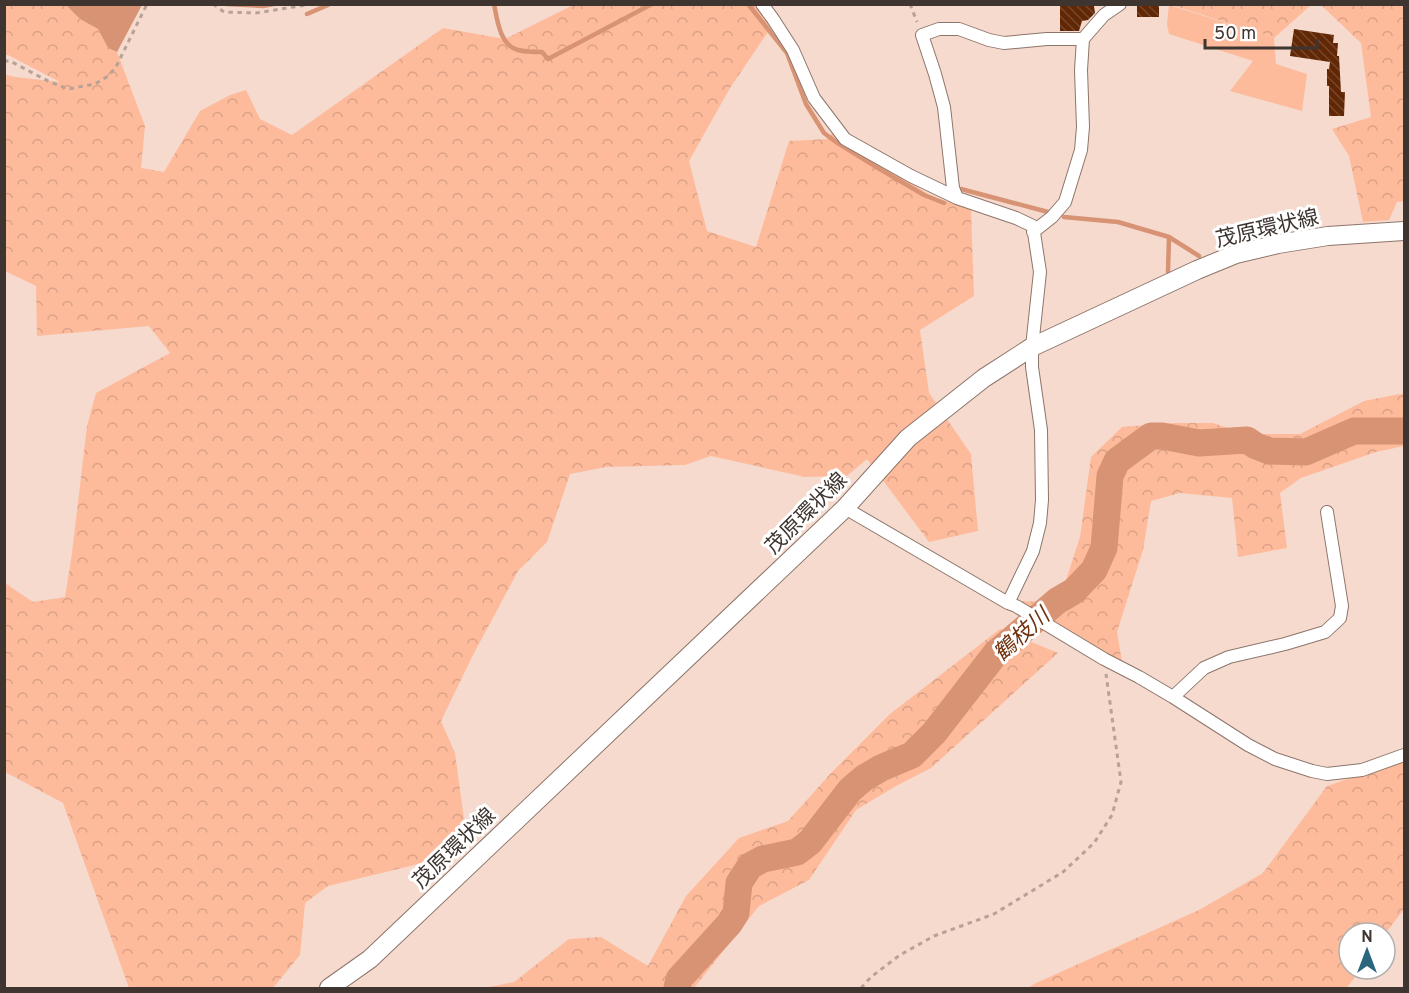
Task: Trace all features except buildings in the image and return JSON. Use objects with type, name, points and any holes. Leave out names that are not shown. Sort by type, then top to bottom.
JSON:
[{"type":"main road","name":"茂原環状線","points":[[329,988],[370,959],[845,508],[908,438],[984,378],[1032,347],[1236,254],[1278,244],[1328,237],[1404,231]]},
{"type":"street","points":[[762,4],[793,51],[814,98],[845,139],[911,176],[957,198],[1033,226],[1040,272],[1032,367],[1041,430],[1042,500],[1040,524],[1033,551],[1012,604]]},
{"type":"street","points":[[1033,232],[1052,217],[1065,202],[1081,150],[1083,39],[1104,15],[1120,4]]},
{"type":"street","points":[[957,198],[953,188],[944,107],[922,34],[939,28],[959,29],[1004,43],[1047,39],[1083,39]]},
{"type":"street","points":[[845,508],[1104,659],[1139,677],[1248,745],[1275,759],[1327,774],[1362,770],[1404,755]]},
{"type":"street","points":[[1173,697],[1204,668],[1229,657],[1325,632],[1340,618],[1342,606],[1327,512]]},
{"type":"path","points":[[4,61],[10,61],[68,89],[95,84],[108,76],[116,67],[147,4]]},
{"type":"path","points":[[213,4],[224,12],[256,13],[312,4]]},
{"type":"path","points":[[910,4],[922,34]]},
{"type":"path","points":[[861,988],[871,977],[900,955],[934,936],[994,914],[1063,872],[1094,843],[1112,815],[1121,782],[1104,659]]},
{"type":"green space","points":[[1169,4],[1311,5],[1274,38]]},
{"type":"green space","points":[[5,5],[66,5],[80,19],[98,29],[108,48],[117,52],[145,126],[141,168],[164,172],[200,111],[230,95],[246,90],[260,119],[292,135],[443,28],[505,39],[573,5],[755,5],[772,26],[730,88],[689,161],[707,231],[756,247],[789,141],[827,139],[832,133],[931,196],[971,209],[974,296],[920,330],[929,393],[971,454],[978,531],[929,542],[867,459],[847,476],[805,477],[711,456],[685,465],[606,467],[570,474],[547,542],[518,571],[441,721],[455,753],[464,819],[435,860],[328,886],[305,903],[300,955],[273,988],[129,988],[63,803],[5,772],[5,583],[33,602],[65,597],[87,426],[96,393],[170,353],[149,326],[37,336],[36,286],[5,271],[4,74],[60,82],[5,55]]},
{"type":"green space","points":[[1169,5],[1274,38],[1276,64],[1307,74],[1302,111],[1230,91],[1253,61],[1169,34],[1167,24]]},
{"type":"green space","points":[[1321,5],[1404,5],[1404,201],[1397,202],[1389,220],[1363,222],[1349,156],[1332,129],[1371,117],[1361,43]]},
{"type":"green space","points":[[1404,394],[1404,446],[1376,452],[1301,478],[1280,493],[1287,548],[1238,557],[1232,498],[1180,493],[1151,501],[1143,550],[1117,632],[1122,662],[1018,601],[1048,602],[1061,595],[1080,537],[1091,457],[1122,427],[1213,423],[1246,434],[1300,434],[1364,401]]},
{"type":"green space","points":[[1000,629],[1058,653],[931,768],[856,810],[809,880],[759,906],[694,988],[484,988],[514,982],[569,939],[601,937],[648,966],[686,896],[739,838],[788,821],[831,773],[890,714]]},
{"type":"green space","points":[[1404,760],[1404,909],[1395,921],[1337,921],[1337,981],[1352,981],[1347,988],[1028,988],[1199,910],[1263,873],[1327,786]]},
{"type":"shaded area","points":[[66,5],[142,5],[117,52],[108,48],[98,29],[80,19]]},
{"type":"waterway","points":[[226,4],[263,6],[274,4]]},
{"type":"waterway","points":[[494,4],[500,31],[507,43],[518,50],[542,52],[548,59],[652,4]]},
{"type":"waterway","points":[[748,4],[787,53],[806,104],[824,133],[924,195],[944,203]]},
{"type":"waterway","points":[[307,14],[328,5]]},
{"type":"waterway","points":[[961,189],[1048,212]]},
{"type":"waterway","points":[[1064,217],[1118,222],[1169,237],[1199,256]]},
{"type":"waterway","points":[[1168,272],[1169,237]]},
{"type":"waterway","name":"鶴枝川","points":[[677,988],[679,979],[729,924],[736,913],[739,883],[750,866],[763,859],[797,852],[810,842],[850,790],[864,778],[912,755],[934,733],[996,653],[1057,601],[1074,591],[1094,570],[1104,548],[1110,476],[1117,461],[1151,436],[1199,443],[1247,440],[1269,451],[1306,452],[1354,431],[1404,431]]}]
